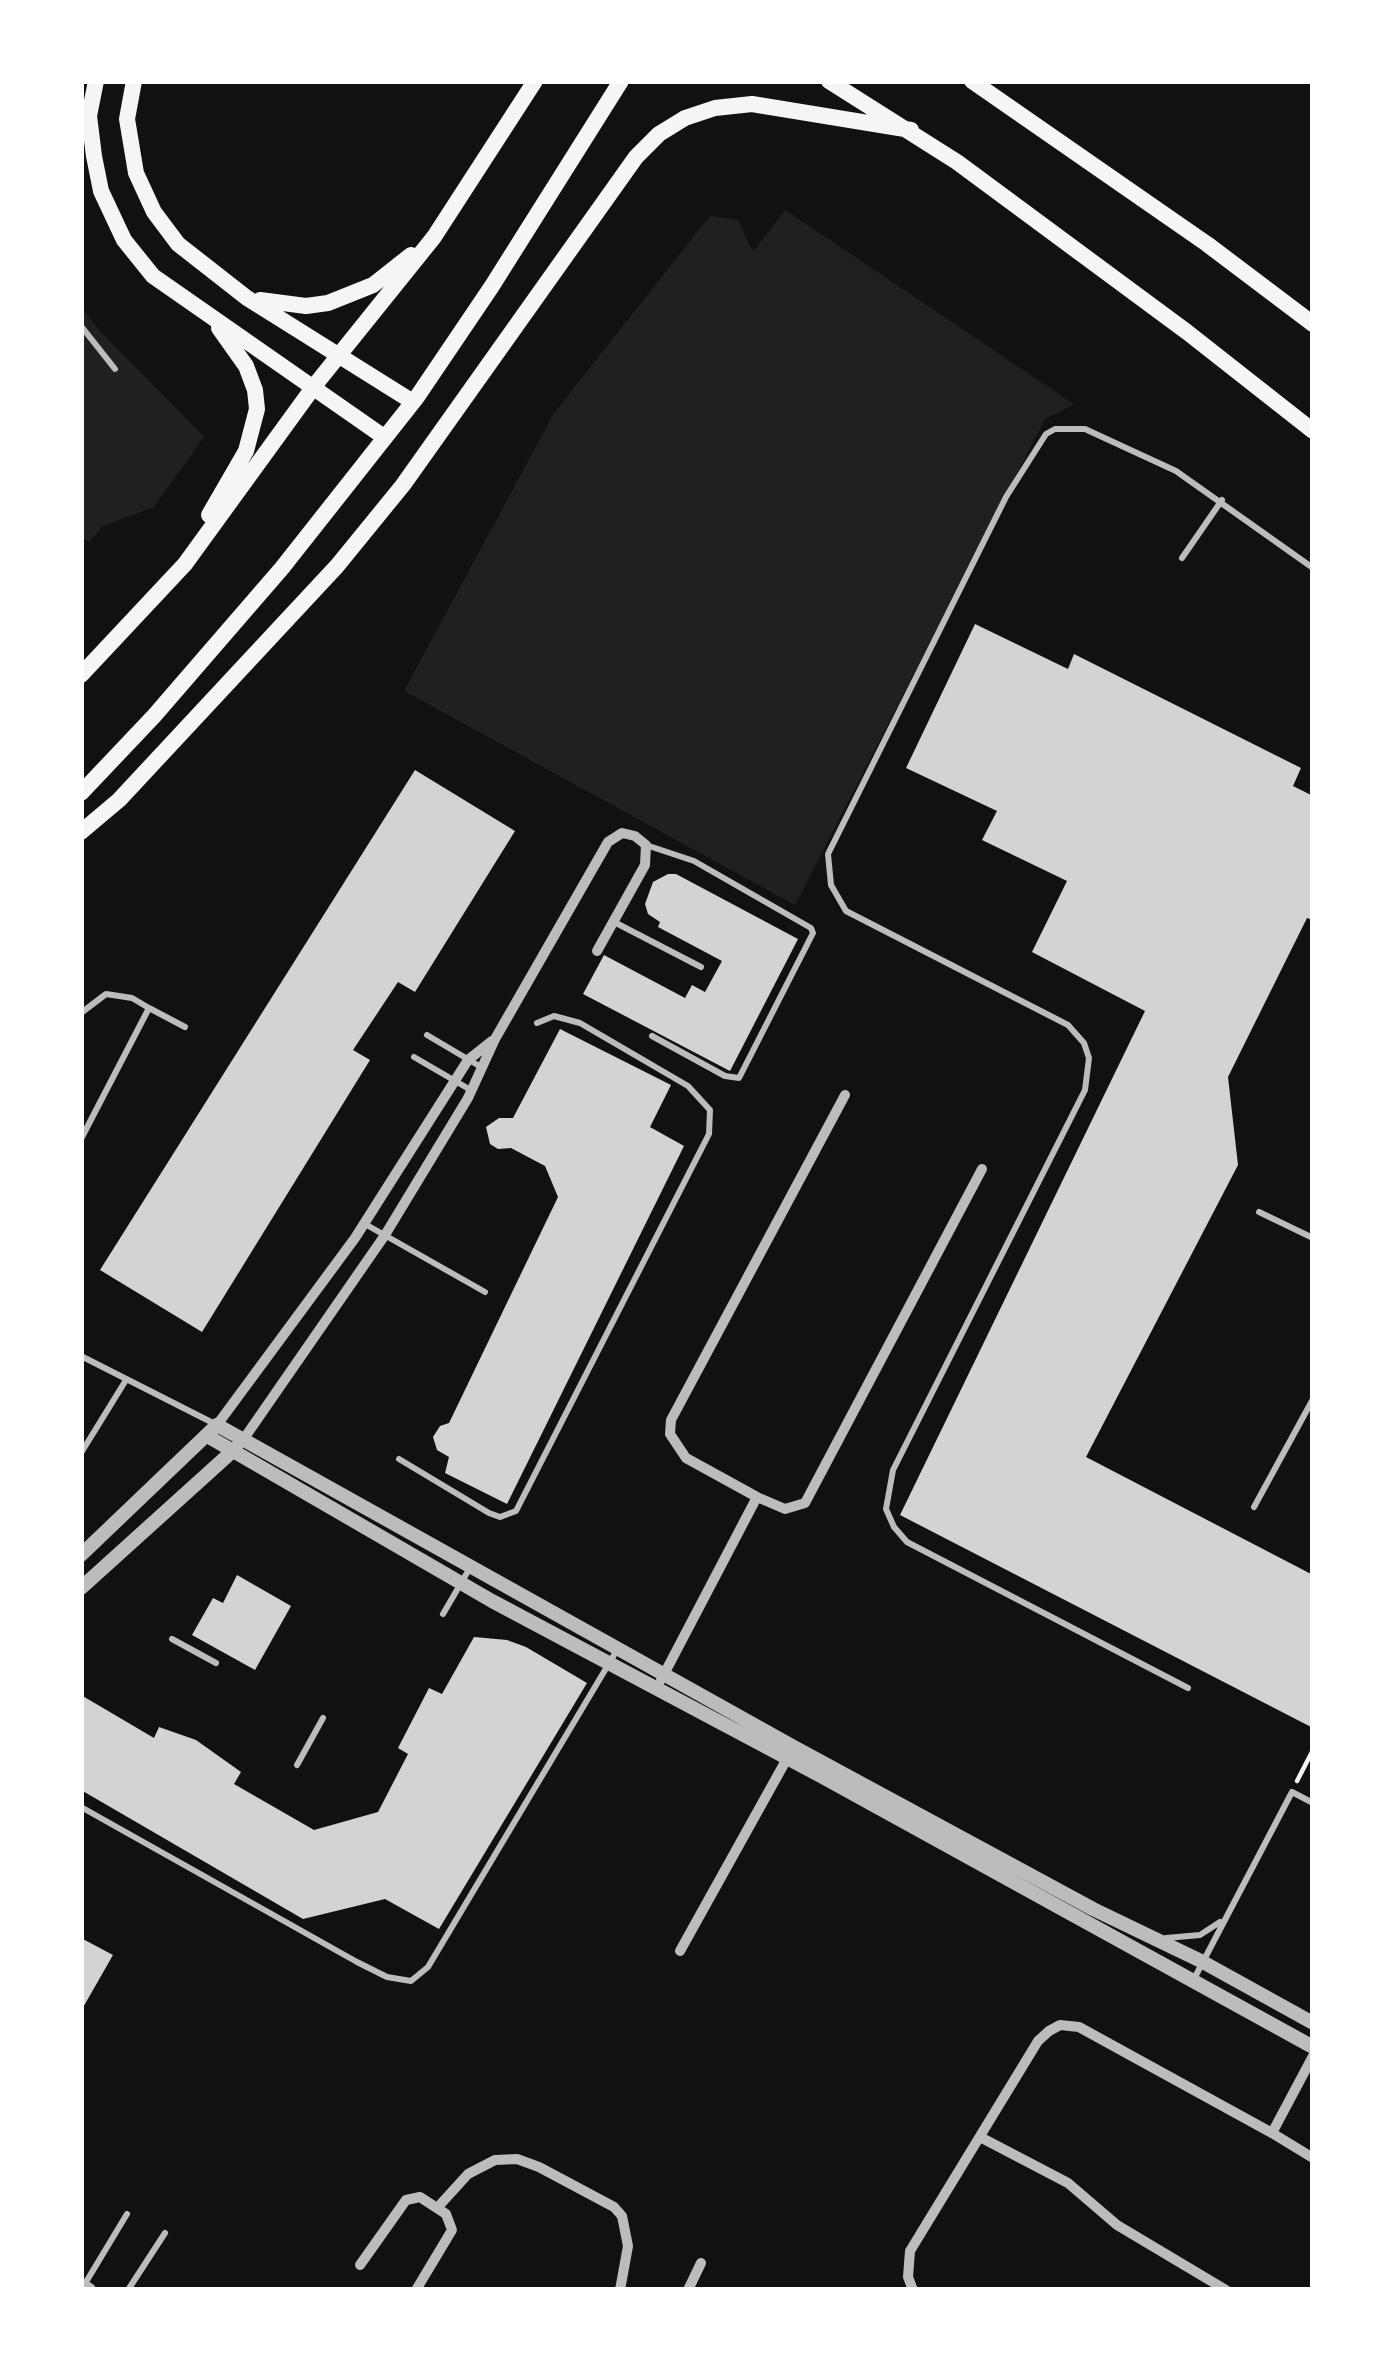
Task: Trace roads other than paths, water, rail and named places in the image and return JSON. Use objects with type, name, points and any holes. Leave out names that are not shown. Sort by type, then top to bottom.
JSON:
[{"type":"main road","points":[[96,81],[89,116],[94,156],[101,191],[124,240],[154,276],[384,436]]},
{"type":"main road","points":[[134,81],[127,119],[136,173],[154,212],[178,244],[247,298],[413,402]]},
{"type":"main road","points":[[81,675],[185,564],[315,386],[434,237],[535,81]]},
{"type":"main road","points":[[81,793],[283,568],[413,402],[621,81]]},
{"type":"main road","points":[[829,81],[910,130],[1187,332],[1313,431]]},
{"type":"main road","points":[[972,81],[1207,244],[1313,324]]},
{"type":"main road","points":[[81,832],[119,800],[337,566],[403,485],[637,157],[659,134],[715,108],[752,104],[910,130]]},
{"type":"main road","points":[[247,298],[306,306],[328,303],[373,285],[434,237]]},
{"type":"main road","points":[[185,564],[246,451],[257,409],[246,367],[213,320]]},
{"type":"street","points":[[81,1588],[238,1446],[385,1235],[472,1091],[495,1039],[608,842],[622,833],[643,840],[645,865],[597,951]]},
{"type":"street","points":[[81,1555],[213,1431],[365,1224],[468,1060],[495,1039]]},
{"type":"street","points":[[845,1095],[671,1420],[670,1434],[686,1458],[757,1497],[785,1509],[805,1503],[982,1169]]},
{"type":"street","points":[[213,1431],[461,1582],[609,1664],[1201,1961],[1313,2024]]},
{"type":"street","points":[[238,1446],[471,1565],[665,1672],[790,1752],[1313,2052],[1272,2133]]},
{"type":"street","points":[[656,1689],[757,1497]]},
{"type":"street","points":[[680,1951],[790,1752]]},
{"type":"street","points":[[913,2290],[908,2277],[910,2251],[1038,2042],[1060,2025],[1079,2027],[1313,2158]]},
{"type":"street","points":[[980,2137],[1069,2183],[1117,2225],[1226,2290]]},
{"type":"street","points":[[438,2206],[468,2174],[496,2160],[517,2158],[539,2167],[614,2207],[622,2216],[628,2246],[620,2290]]},
{"type":"street","points":[[359,2265],[406,2200],[420,2197],[446,2214],[452,2230],[416,2290]]},
{"type":"street","points":[[688,2290],[701,2263]]},
{"type":"lane","points":[[81,326],[115,369]]},
{"type":"lane","points":[[1188,1688],[907,1542],[886,1509],[892,1470],[1085,1090],[1089,1058],[1084,1043],[1068,1025],[846,910],[831,885],[828,854],[1006,497],[1046,434],[1063,426],[1085,429],[1134,448],[1222,500],[1313,568]]},
{"type":"lane","points":[[1181,558],[1222,500]]},
{"type":"lane","points":[[646,845],[694,861],[813,933],[739,1078],[725,1076],[652,1036]]},
{"type":"lane","points":[[613,921],[701,967]]},
{"type":"lane","points":[[81,1013],[106,994],[132,998],[185,1027]]},
{"type":"lane","points":[[81,1139],[149,1008]]},
{"type":"lane","points":[[398,1459],[489,1513],[500,1517],[516,1510],[709,1134],[710,1110],[688,1086],[580,1022],[554,1016],[537,1022]]},
{"type":"lane","points":[[428,1035],[484,1069]]},
{"type":"lane","points":[[414,1057],[472,1091]]},
{"type":"lane","points":[[1259,1212],[1313,1238]]},
{"type":"lane","points":[[365,1224],[485,1292]]},
{"type":"lane","points":[[81,1356],[213,1431]]},
{"type":"lane","points":[[81,1453],[126,1381]]},
{"type":"lane","points":[[1254,1507],[1313,1399]]},
{"type":"lane","points":[[197,1418],[213,1431]]},
{"type":"lane","points":[[443,1614],[471,1565]]},
{"type":"lane","points":[[172,1639],[216,1663]]},
{"type":"lane","points":[[81,1807],[356,1962],[387,1977],[411,1981],[428,1967],[619,1647]]},
{"type":"lane","points":[[297,1765],[323,1718]]},
{"type":"lane","points":[[1194,1981],[1292,1792],[1313,1803]]},
{"type":"lane","points":[[1150,1937],[1200,1935],[1224,1919]]},
{"type":"lane","points":[[83,2288],[127,2214]]},
{"type":"lane","points":[[128,2290],[164,2233]]}]
